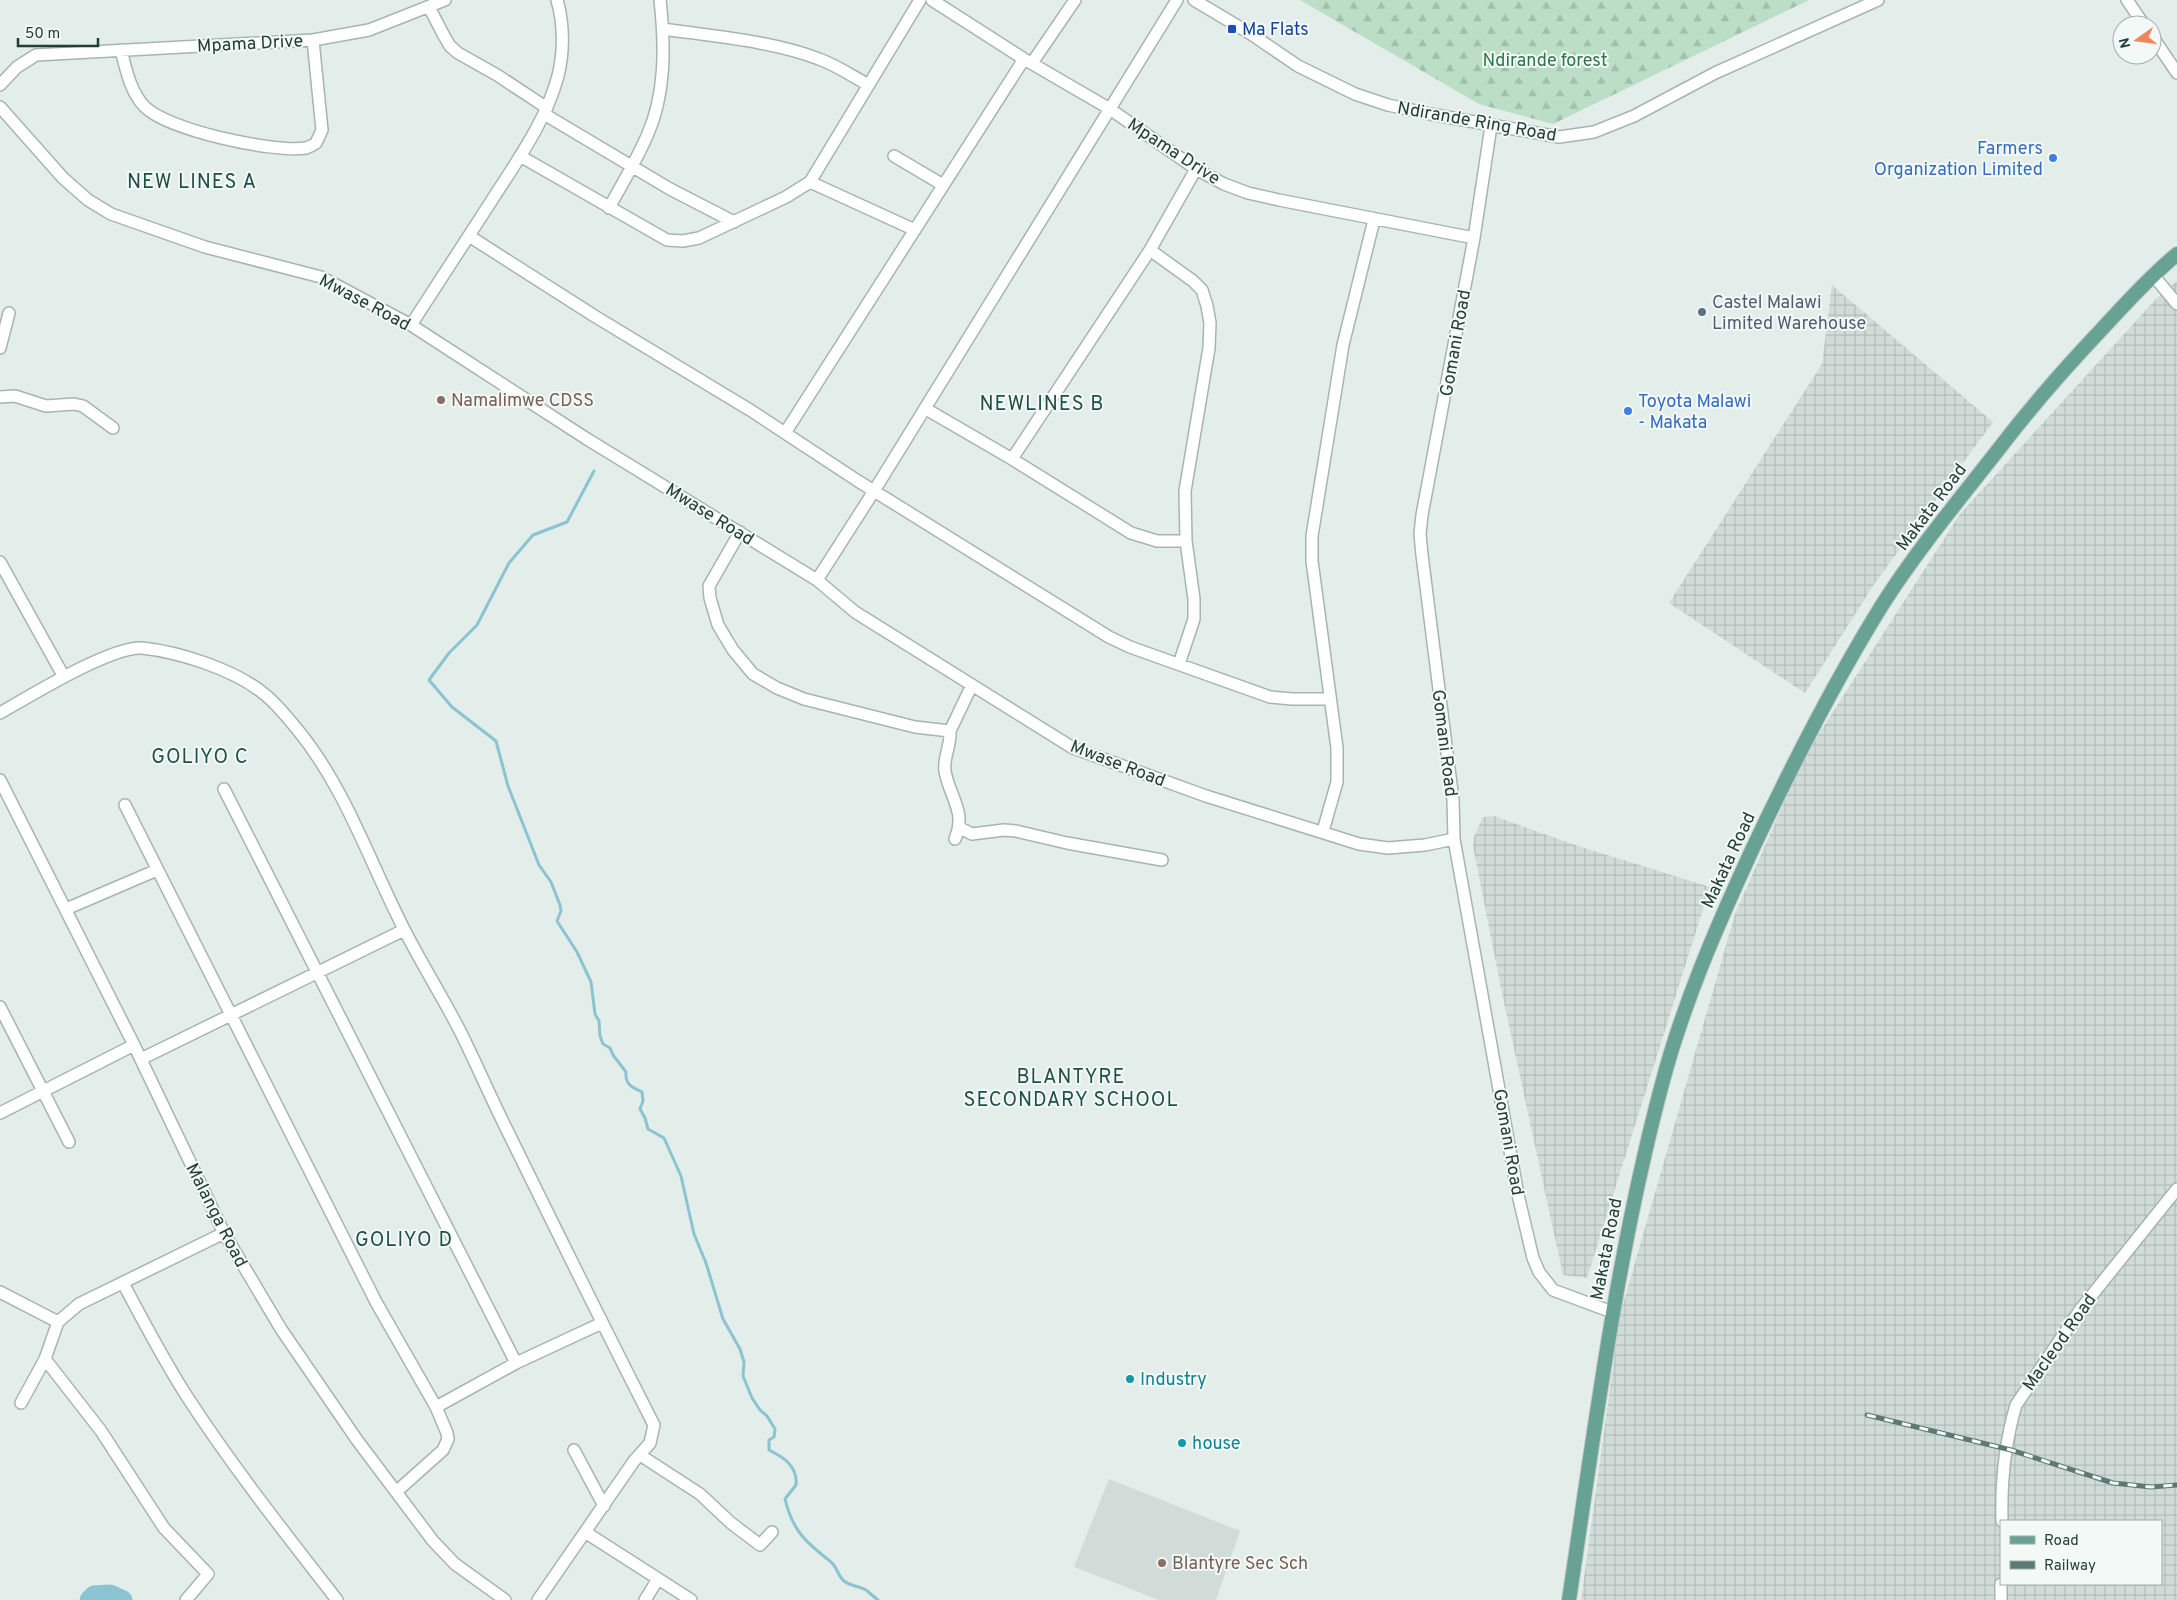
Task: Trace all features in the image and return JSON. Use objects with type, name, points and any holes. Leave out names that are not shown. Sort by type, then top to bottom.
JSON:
[{"type":"main road","name":"Makata Road","points":[[1569,1600],[1612,1312],[1644,1158],[1662,1080],[1683,1018],[1724,911],[1795,758],[1886,600],[1949,510],[2031,406],[2153,275],[2177,254]]},
{"type":"street","name":"Mpama Drive","points":[[0,85],[17,67],[36,54],[313,40],[369,30],[445,0]]},
{"type":"street","points":[[411,325],[520,156],[545,111],[558,75],[562,51],[558,0]]},
{"type":"street","points":[[609,208],[632,166],[656,111],[662,73],[663,29],[660,0]]},
{"type":"street","points":[[520,156],[667,240],[699,238],[786,197],[810,182],[920,0]]},
{"type":"street","name":"Mpama Drive","points":[[932,0],[1028,61],[1110,109],[1196,169],[1224,184],[1248,193],[1374,220],[1474,238]]},
{"type":"street","points":[[785,433],[943,185],[1028,61],[1075,0]]},
{"type":"street","points":[[816,580],[926,409],[1177,0]]},
{"type":"street","name":"Ndirande Ring Road","points":[[1194,0],[1251,34],[1298,66],[1355,94],[1406,109],[1559,137],[1594,132],[1659,104],[1715,73],[1878,0]]},
{"type":"street","points":[[2127,0],[2137,15]]},
{"type":"street","points":[[429,7],[454,50],[632,166],[670,189],[734,222]]},
{"type":"street","points":[[663,29],[722,37],[796,52],[820,59],[868,84]]},
{"type":"street","points":[[121,50],[136,96],[153,114],[173,124],[246,142],[268,146],[306,148],[316,143],[322,130],[313,40]]},
{"type":"street","points":[[2162,51],[2177,73]]},
{"type":"street","name":"Mwase Road","points":[[0,107],[63,178],[88,200],[111,214],[205,248],[321,277],[411,325],[583,436],[816,580],[855,612],[1073,748],[1206,796],[1360,844],[1388,848],[1425,845],[1454,839]]},
{"type":"street","name":"Gomani Road","points":[[1491,126],[1474,238],[1420,534],[1452,800],[1454,839],[1518,1195],[1533,1258],[1539,1272],[1553,1290],[1612,1312]]},
{"type":"street","points":[[894,156],[943,185]]},
{"type":"street","points":[[1012,459],[1150,250],[1196,169]]},
{"type":"street","points":[[810,182],[915,230]]},
{"type":"street","points":[[1323,831],[1337,782],[1337,748],[1312,561],[1312,536],[1343,345],[1374,220]]},
{"type":"street","points":[[469,236],[1109,637],[1130,647],[1270,697],[1292,700],[1330,698]]},
{"type":"street","points":[[1150,250],[1193,281],[1202,290],[1210,323],[1209,348],[1185,491],[1186,541],[1194,599],[1194,618],[1179,664]]},
{"type":"street","points":[[2153,275],[2177,304]]},
{"type":"street","points":[[0,348],[9,313]]},
{"type":"street","points":[[0,396],[15,396],[46,406],[74,404],[83,406],[113,428]]},
{"type":"street","points":[[926,409],[1012,459],[1131,533],[1141,538],[1157,541],[1186,541]]},
{"type":"street","points":[[740,532],[709,586],[710,598],[718,626],[733,650],[753,674],[777,688],[804,699],[906,725],[950,731]]},
{"type":"street","points":[[0,562],[64,678]]},
{"type":"street","points":[[0,713],[64,678],[120,651],[139,648],[193,659],[239,678],[263,693],[287,717],[323,764],[364,841],[404,930],[459,1031],[654,1426],[650,1442],[538,1600]]},
{"type":"street","points":[[955,840],[960,828],[956,801],[945,772],[945,762],[951,742],[950,731],[971,686]]},
{"type":"street","name":"Malanga Road","points":[[0,780],[66,908],[224,1233],[281,1329],[396,1492],[433,1541],[455,1564],[505,1600]]},
{"type":"street","points":[[224,789],[516,1363]]},
{"type":"street","points":[[125,805],[376,1302],[436,1407],[447,1432],[446,1445],[443,1450],[396,1492]]},
{"type":"street","points":[[960,828],[972,834],[1004,830],[1016,831],[1067,843],[1162,860]]},
{"type":"street","points":[[66,908],[157,870]]},
{"type":"street","points":[[141,1060],[404,930]]},
{"type":"street","points":[[0,1007],[69,1142]]},
{"type":"street","points":[[0,1114],[134,1046]]},
{"type":"street","name":"Macleod Road","points":[[2002,1520],[2010,1422],[2016,1405],[2080,1310],[2177,1189]]},
{"type":"street","points":[[21,1403],[45,1359],[58,1322],[79,1304],[224,1233]]},
{"type":"street","points":[[123,1283],[152,1339],[186,1395],[266,1508],[337,1600]]},
{"type":"street","points":[[0,1292],[58,1322]]},
{"type":"street","points":[[436,1407],[516,1363],[602,1323]]},
{"type":"street","points":[[45,1359],[101,1431],[164,1528],[208,1574],[186,1600]]},
{"type":"street","points":[[574,1450],[604,1506]]},
{"type":"street","points":[[640,1455],[700,1494],[731,1523],[760,1545],[772,1532]]},
{"type":"street","points":[[585,1532],[692,1600]]},
{"type":"street","points":[[645,1600],[658,1579]]},
{"type":"street","points":[[2001,1585],[2001,1600]]},
{"type":"shaded area","points":[[2177,281],[2177,1600],[1581,1600],[1620,1315],[1735,914],[1804,757],[1960,514],[2156,299]]},
{"type":"shaded area","points":[[1832,285],[1993,422],[1875,583],[1805,693],[1669,603],[1822,364]]},
{"type":"shaded area","points":[[1494,816],[1572,844],[1710,887],[1587,1278],[1563,1275],[1502,993],[1473,846],[1474,837],[1483,817]]},
{"type":"shaded area","points":[[1109,1479],[1240,1531],[1216,1600],[1159,1600],[1074,1567]]},
{"type":"green space","name":"Ndirande forest","points":[[1300,0],[1809,0],[1553,124],[1479,104]]},
{"type":"waterway","points":[[594,471],[567,522],[533,535],[509,563],[477,625],[449,653],[429,680],[452,707],[496,741],[508,786],[539,865],[551,882],[560,905],[561,911],[557,921],[577,952],[591,982],[595,1014],[599,1021],[600,1036],[603,1044],[610,1048],[626,1072],[628,1083],[642,1092],[643,1101],[640,1109],[648,1129],[664,1138],[681,1176],[694,1234],[706,1263],[723,1319],[740,1349],[744,1362],[743,1376],[752,1398],[775,1429],[774,1437],[769,1440],[769,1450],[784,1459],[795,1472],[796,1485],[785,1499],[792,1520],[808,1542],[833,1564],[844,1581],[866,1590],[878,1600]]},
{"type":"waterway","points":[[89,1600],[94,1595],[110,1594],[123,1600]]},
{"type":"railway","points":[[1867,1415],[2011,1450],[2113,1483],[2151,1487],[2177,1485]]},
{"type":"place","name":"Ma Flats","points":[[1232,29]]},
{"type":"place","name":"Farmers Organization Limited","points":[[2053,158]]},
{"type":"place","name":"Castel Malawi Limited Warehouse","points":[[1702,312]]},
{"type":"place","name":"Namalimwe CDSS","points":[[441,400]]},
{"type":"place","name":"Toyota Malawi - Makata","points":[[1628,411]]},
{"type":"place","name":"Industry","points":[[1130,1379]]},
{"type":"place","name":"house","points":[[1182,1443]]},
{"type":"place","name":"Blantyre Sec Sch","points":[[1162,1563]]},
{"type":"district","name":"NEW LINES A","points":[[192,181]]},
{"type":"district","name":"NEWLINES B","points":[[1042,403]]},
{"type":"district","name":"GOLIYO C","points":[[200,756]]},
{"type":"district","name":"BLANTYRE SECONDARY SCHOOL","points":[[1071,1088]]},
{"type":"district","name":"GOLIYO D","points":[[404,1239]]}]
